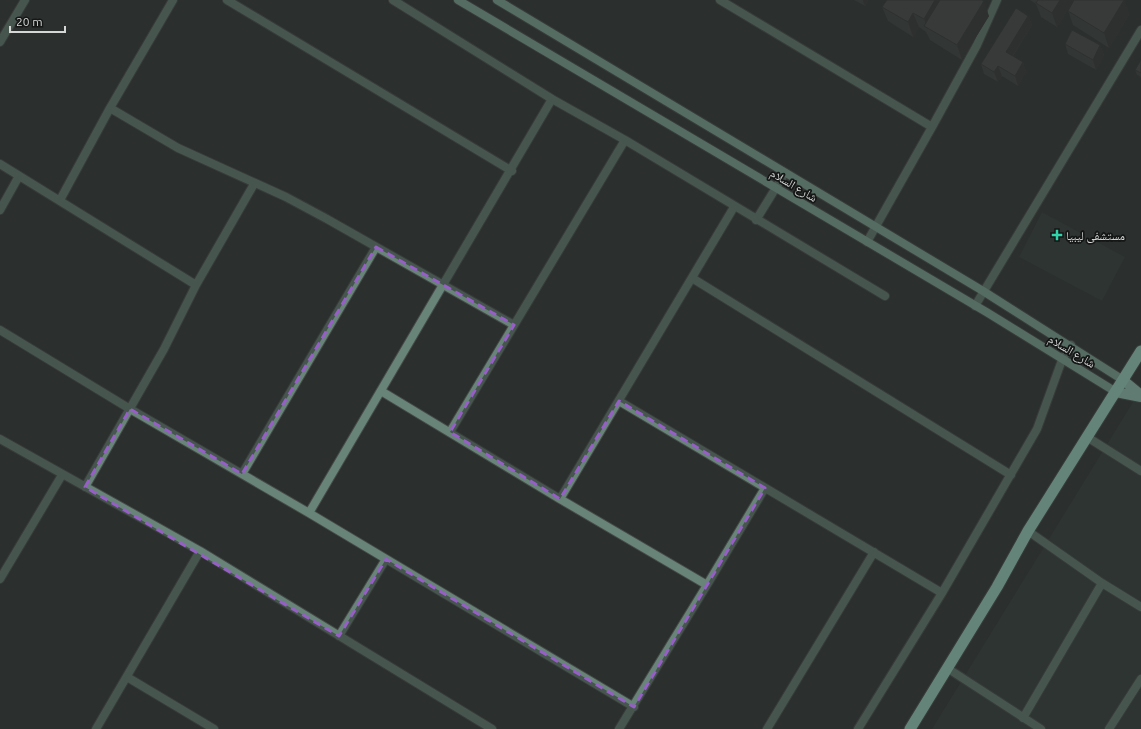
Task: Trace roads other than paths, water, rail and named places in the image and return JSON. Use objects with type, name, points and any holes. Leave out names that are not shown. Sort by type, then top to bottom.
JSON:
[{"type":"highway","points":[[910,729],[1028,531],[1141,351]]},
{"type":"main road","name":"شارع السلام","points":[[458,0],[975,306],[1116,392]]},
{"type":"main road","name":"شارع السلام","points":[[497,0],[983,291],[1071,345],[1123,380]]},
{"type":"main road","points":[[1123,380],[1141,396]]},
{"type":"main road","points":[[1116,392],[1141,396]]},
{"type":"street","points":[[0,42],[25,0]]},
{"type":"street","points":[[60,200],[110,108],[173,0]]},
{"type":"street","points":[[227,0],[512,171]]},
{"type":"street","points":[[393,0],[552,99],[625,140],[734,207],[885,296]]},
{"type":"street","points":[[720,0],[932,127]]},
{"type":"street","points":[[867,242],[977,45],[997,0]]},
{"type":"street","points":[[975,306],[1141,30]]},
{"type":"street","points":[[972,32],[977,45]]},
{"type":"street","points":[[309,513],[512,171],[552,99]]},
{"type":"street","points":[[110,108],[178,148],[254,184],[286,197],[514,325]]},
{"type":"street","points":[[450,432],[625,140]]},
{"type":"street","points":[[0,164],[196,285]]},
{"type":"street","points":[[756,220],[785,173]]},
{"type":"street","points":[[0,210],[19,176]]},
{"type":"street","points":[[85,487],[164,349],[196,285],[254,184]]},
{"type":"street","points":[[560,499],[734,207]]},
{"type":"street","points":[[242,474],[376,247]]},
{"type":"street","points":[[692,278],[1011,475]]},
{"type":"street","points":[[0,330],[130,409],[309,513],[634,707]]},
{"type":"street","points":[[858,729],[942,593],[1037,430],[1062,360],[1071,345]]},
{"type":"street","points":[[381,391],[560,499],[707,585]]},
{"type":"street","points":[[619,401],[942,593]]},
{"type":"street","points":[[1087,437],[1141,471]]},
{"type":"street","points":[[0,439],[200,551],[492,729]]},
{"type":"street","points":[[0,579],[62,475]]},
{"type":"street","points":[[620,729],[765,488]]},
{"type":"street","points":[[1028,531],[1102,583],[1141,607]]},
{"type":"street","points":[[96,729],[200,551]]},
{"type":"street","points":[[767,729],[874,552]]},
{"type":"street","points":[[339,636],[386,559]]},
{"type":"street","points":[[1023,718],[1102,583]]},
{"type":"street","points":[[947,668],[1041,729]]},
{"type":"street","points":[[127,677],[214,729]]},
{"type":"street","points":[[1109,729],[1141,679]]},
{"type":"place","name":"مستشفى ليبيا","points":[[1057,235]]}]
